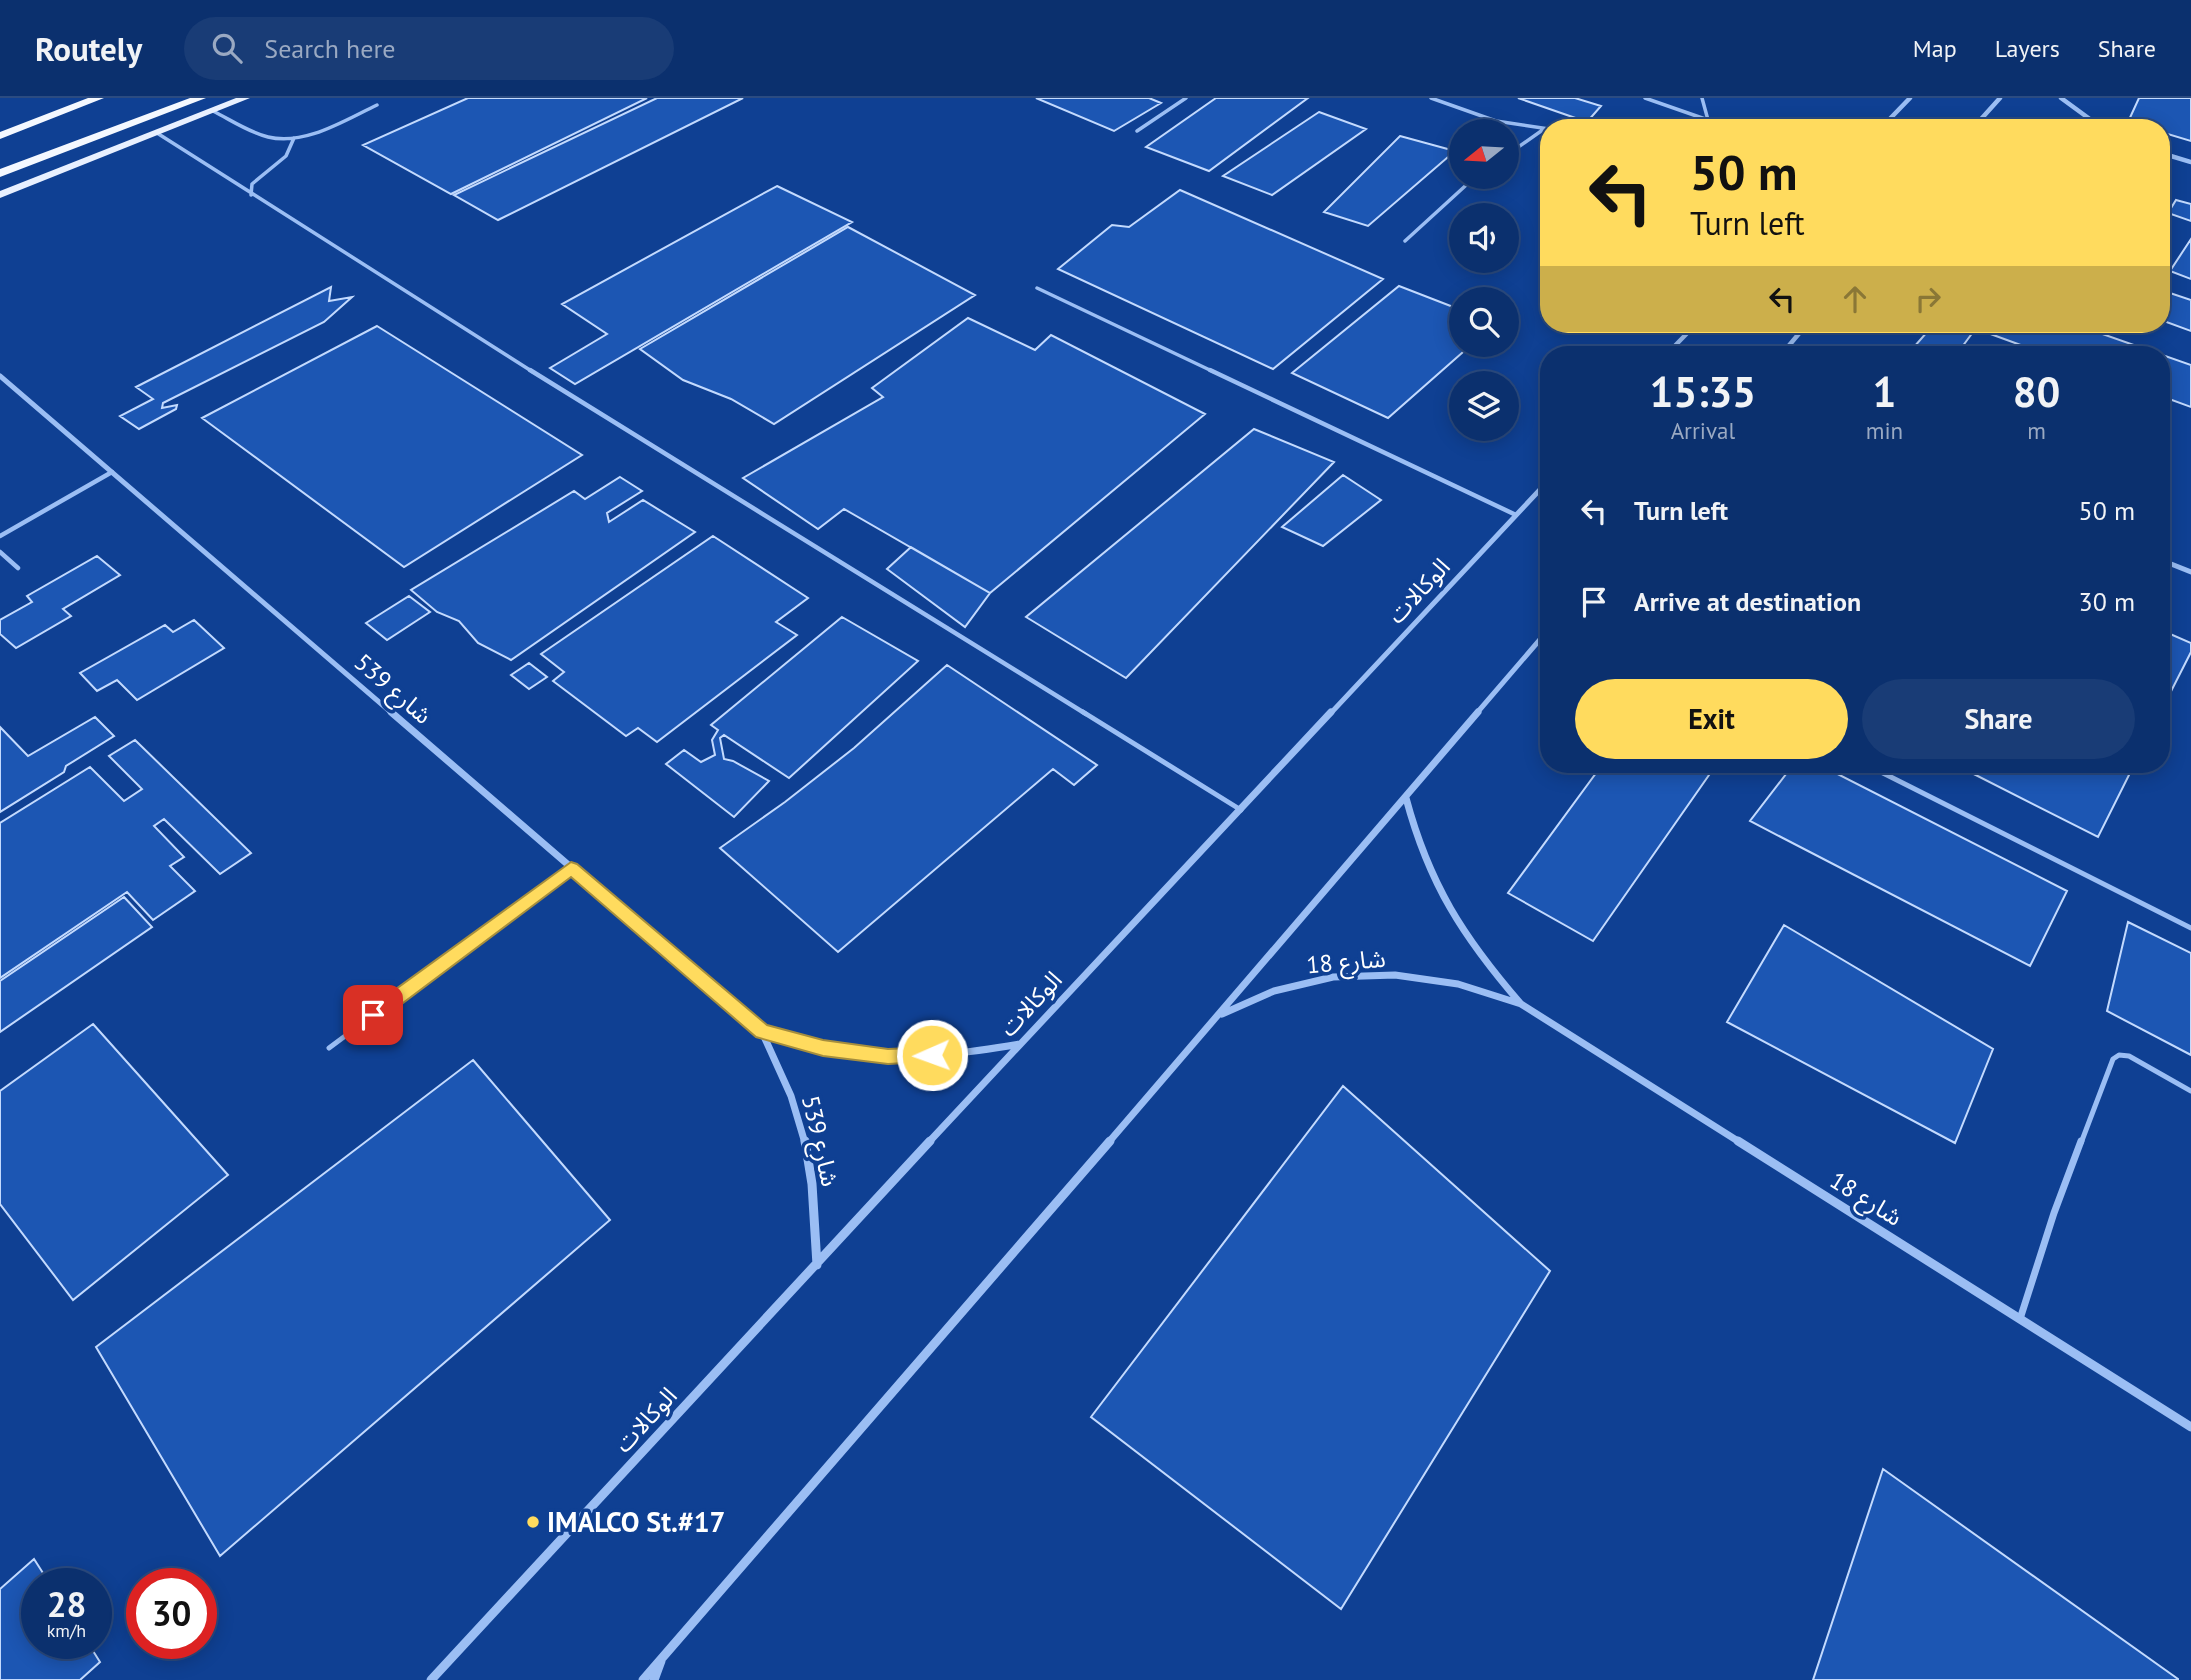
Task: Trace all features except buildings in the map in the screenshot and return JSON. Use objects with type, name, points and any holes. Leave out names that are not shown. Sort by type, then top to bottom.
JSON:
[{"type":"highway","points":[[0,136],[98,98]]},
{"type":"highway","points":[[0,173],[200,98]]},
{"type":"main road","points":[[0,195],[245,98]]},
{"type":"street","points":[[1890,119],[1910,98]]},
{"type":"street","points":[[1981,119],[2000,98]]},
{"type":"street","points":[[2061,98],[2090,119]]},
{"type":"street","points":[[2170,156],[2191,162]]},
{"type":"street","points":[[1675,346],[1688,333]]},
{"type":"street","points":[[1791,344],[1800,333]]},
{"type":"street","name":"شارع 539","points":[[0,376],[762,1032],[786,1082],[804,1136],[814,1197],[817,1265]]},
{"type":"street","name":"الوكالات","points":[[431,1680],[1020,1044],[1540,490]]},
{"type":"street","points":[[2170,564],[2191,572]]},
{"type":"street","points":[[643,1680],[1219,1016],[1540,640]]},
{"type":"street","name":"شارع 18","points":[[1406,798],[1415,838],[1431,879],[1484,963],[1521,1004]]},
{"type":"street","name":"شارع 18","points":[[1219,1016],[1274,991],[1333,977],[1395,975],[1458,984],[1521,1004],[2191,1427]]},
{"type":"street","name":"شارع 539","points":[[762,1032],[823,1048],[888,1056],[954,1054],[1020,1044]]},
{"type":"street","points":[[654,1680],[663,1657]]},
{"type":"lane","points":[[1137,131],[1186,98]]},
{"type":"lane","points":[[1431,98],[1496,121],[1540,128]]},
{"type":"lane","points":[[1645,98],[1705,119]]},
{"type":"lane","points":[[1702,98],[1708,119]]},
{"type":"lane","points":[[213,111],[271,138],[294,138],[322,130],[377,105]]},
{"type":"lane","points":[[157,133],[251,195],[822,553],[1241,810]]},
{"type":"lane","points":[[1519,147],[1540,134]]},
{"type":"lane","points":[[251,195],[252,184],[286,156],[294,138]]},
{"type":"lane","points":[[1405,241],[1462,189]]},
{"type":"lane","points":[[1037,288],[1516,515]]},
{"type":"lane","points":[[0,536],[112,472]]},
{"type":"lane","points":[[0,552],[18,568]]},
{"type":"lane","points":[[1883,773],[2191,928]]},
{"type":"lane","points":[[329,1048],[571,868]]},
{"type":"lane","points":[[2020,1319],[2054,1213],[2113,1059],[2119,1055],[2129,1056],[2191,1091]]},
{"type":"place","name":"IMALCO St.#17","points":[[533,1522]]},
{"type":"route","points":[[373,1015],[571,868],[762,1032],[823,1048],[888,1056],[932,1055]]}]
